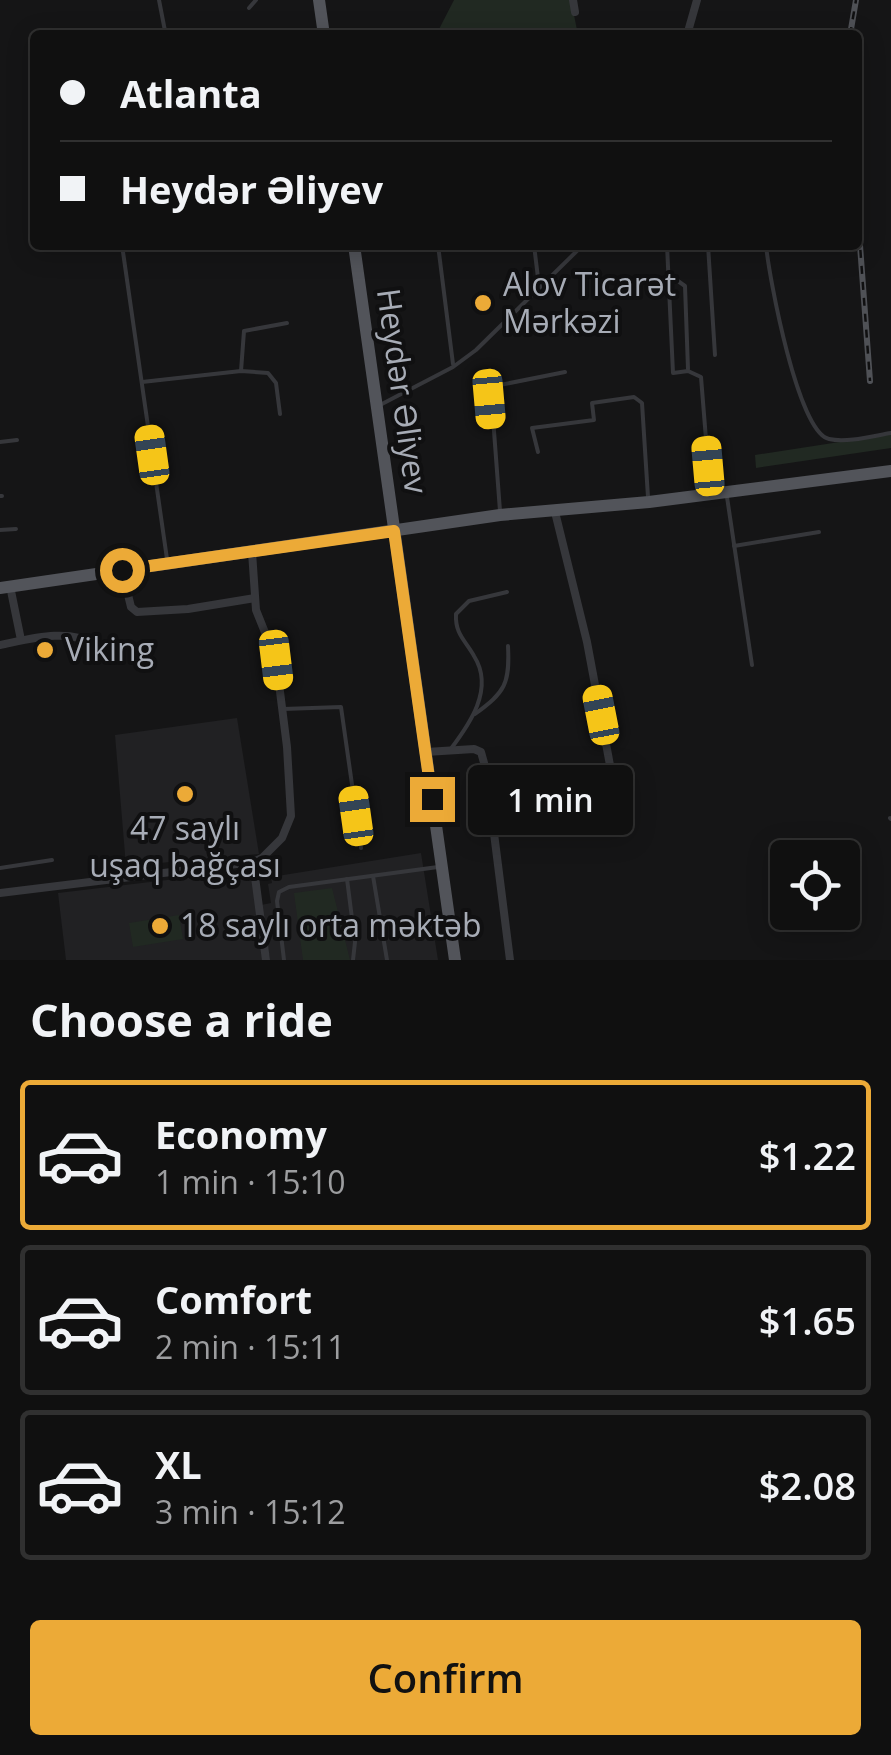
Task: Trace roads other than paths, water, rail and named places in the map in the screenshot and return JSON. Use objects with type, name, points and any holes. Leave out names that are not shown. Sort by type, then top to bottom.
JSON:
[{"type":"main road","points":[[319,0],[323,30]]},
{"type":"main road","name":"Heydər Əliyev","points":[[355,250],[455,960]]},
{"type":"main road","points":[[5,587],[500,516],[648,502],[891,471]]},
{"type":"street","points":[[573,0],[575,12]]},
{"type":"street","points":[[688,30],[697,0]]},
{"type":"street","points":[[555,512],[587,642],[622,824]]},
{"type":"street","points":[[0,893],[253,862],[282,838],[290,816],[282,709],[276,660],[256,610],[252,552]]},
{"type":"street","points":[[122,570],[131,607],[137,612],[188,609],[255,598]]},
{"type":"street","points":[[5,587],[20,640]]},
{"type":"street","points":[[0,645],[79,636],[95,644]]},
{"type":"street","points":[[425,752],[481,752],[510,960]]},
{"type":"street","points":[[253,862],[266,960]]},
{"type":"lane","points":[[159,0],[165,30]]},
{"type":"lane","points":[[249,8],[256,0]]},
{"type":"lane","points":[[123,250],[167,564]]},
{"type":"lane","points":[[439,250],[453,367]]},
{"type":"lane","points":[[535,250],[539,286]]},
{"type":"lane","points":[[376,407],[453,367],[476,350],[578,250]]},
{"type":"lane","points":[[667,250],[674,373],[688,371],[701,377],[710,494]]},
{"type":"lane","points":[[708,250],[716,355]]},
{"type":"lane","points":[[766,250],[780,333],[808,417],[818,434],[829,440],[891,433]]},
{"type":"lane","points":[[668,274],[685,286],[688,371]]},
{"type":"lane","points":[[242,371],[244,332],[286,323]]},
{"type":"lane","points":[[142,382],[242,371],[268,373],[273,376],[280,414]]},
{"type":"lane","points":[[500,516],[490,391],[500,385],[565,372]]},
{"type":"lane","points":[[538,452],[532,428],[594,420],[592,403],[634,397],[642,403],[648,502]]},
{"type":"lane","points":[[0,442],[17,440]]},
{"type":"lane","points":[[726,492],[752,665]]},
{"type":"lane","points":[[0,530],[16,529]]},
{"type":"lane","points":[[734,546],[820,532]]},
{"type":"lane","points":[[475,714],[481,676],[475,656],[460,638],[456,614],[469,601],[507,592]]},
{"type":"lane","points":[[450,750],[475,714],[500,695],[506,684],[508,646]]},
{"type":"lane","points":[[282,709],[341,707],[361,848]]},
{"type":"lane","points":[[0,868],[52,860]]},
{"type":"lane","points":[[284,960],[277,901],[280,892],[290,887],[442,866]]},
{"type":"lane","points":[[373,875],[387,960]]},
{"type":"lane","points":[[347,879],[355,942],[353,960]]},
{"type":"railway","points":[[851,30],[856,0]]},
{"type":"railway","points":[[860,250],[870,381]]},
{"type":"place","name":"Alov Ticarət Mərkəzi","points":[[483,303]]},
{"type":"place","name":"Viking","points":[[45,650]]},
{"type":"place","name":"47 saylı uşaq bağçası","points":[[185,794]]},
{"type":"place","name":"18 saylı orta məktəb","points":[[160,926]]}]
